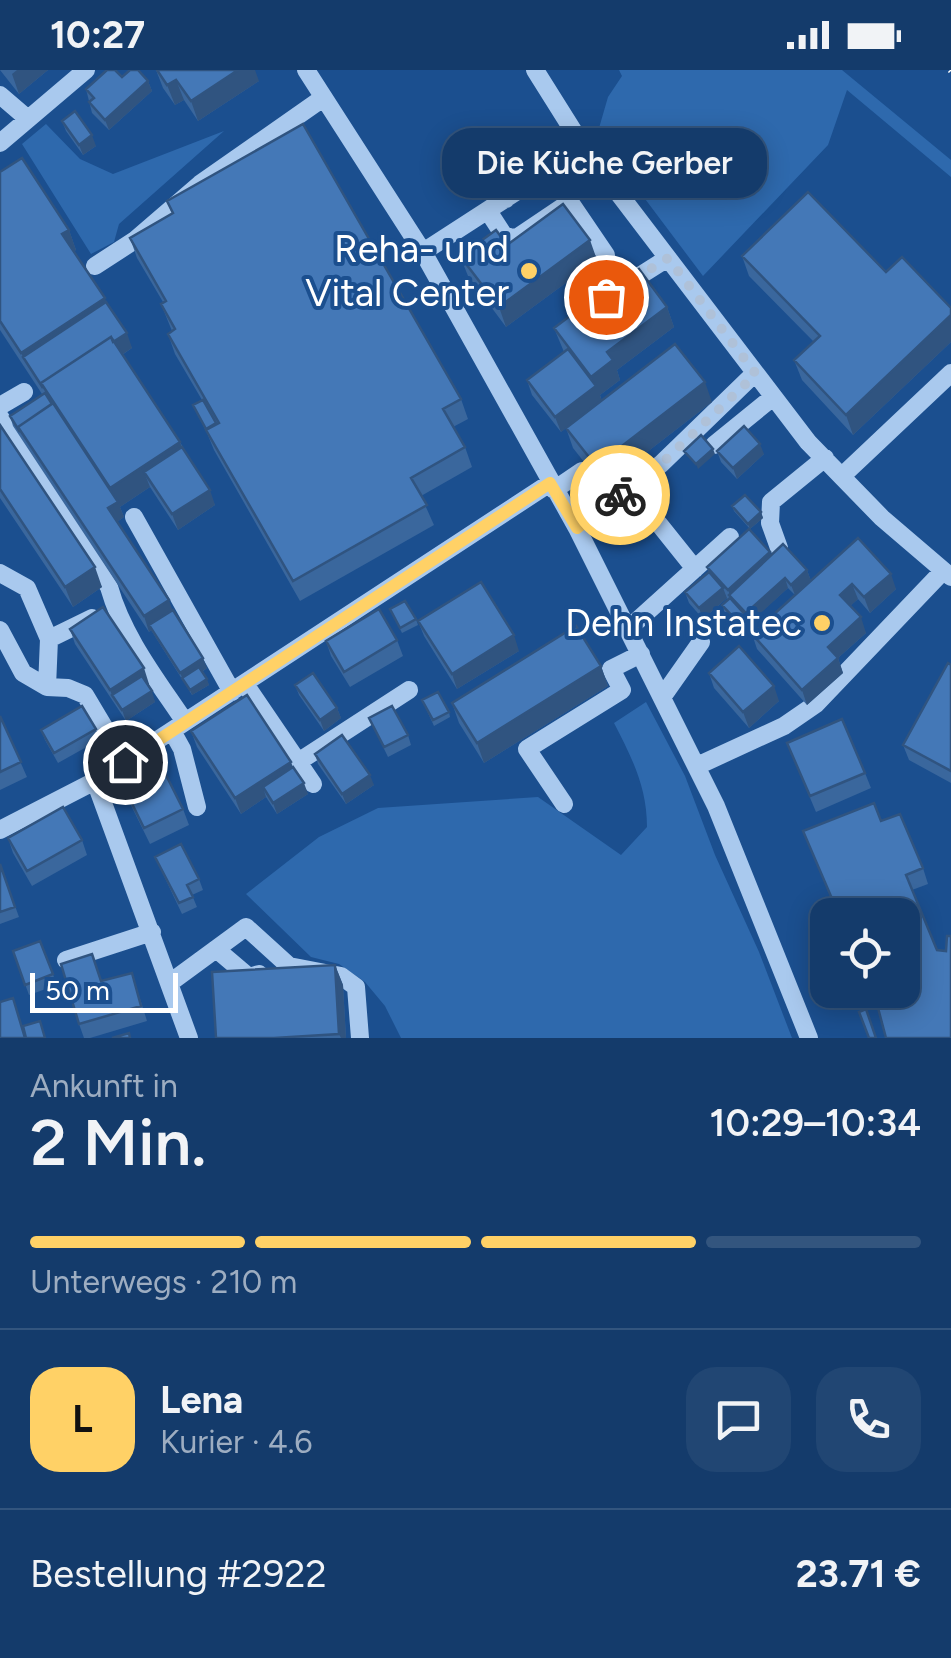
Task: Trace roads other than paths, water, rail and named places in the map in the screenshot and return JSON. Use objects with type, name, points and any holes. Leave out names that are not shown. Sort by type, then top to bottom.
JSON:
[{"type":"street","points":[[0,144],[28,119],[50,109],[86,70]]},
{"type":"street","points":[[306,70],[424,252],[577,528],[697,766],[809,1038]]},
{"type":"street","points":[[535,70],[584,148],[773,397],[882,518],[947,574],[816,704],[784,726],[697,766]]},
{"type":"street","points":[[0,96],[28,119]]},
{"type":"street","points":[[95,266],[135,240],[200,184],[323,98]]},
{"type":"street","points":[[424,252],[584,148]]},
{"type":"street","points":[[476,160],[506,199]]},
{"type":"street","points":[[488,211],[510,238],[518,237],[570,202],[606,255]]},
{"type":"street","points":[[606,297],[668,258]]},
{"type":"street","points":[[577,528],[661,464],[756,374]]},
{"type":"street","points":[[842,476],[951,374]]},
{"type":"street","points":[[0,406],[24,392]]},
{"type":"street","points":[[714,445],[773,397]]},
{"type":"street","points":[[0,417],[110,587],[115,607],[178,727],[198,807]]},
{"type":"street","points":[[779,548],[770,524],[771,502],[825,458]]},
{"type":"street","points":[[0,830],[96,781],[582,471]]},
{"type":"street","points":[[134,517],[238,688],[313,784]]},
{"type":"street","points":[[659,524],[696,569]]},
{"type":"street","points":[[628,629],[730,537]]},
{"type":"street","points":[[0,573],[27,588],[49,638],[46,686]]},
{"type":"street","points":[[49,638],[115,607]]},
{"type":"street","points":[[0,630],[23,673],[46,686],[85,695],[125,762]]},
{"type":"street","points":[[662,696],[701,642]]},
{"type":"street","points":[[564,804],[527,749],[622,690],[610,669],[641,654]]},
{"type":"street","points":[[298,762],[409,690]]},
{"type":"street","points":[[96,781],[189,1038]]},
{"type":"street","points":[[171,982],[246,927],[289,966]]},
{"type":"street","points":[[66,960],[152,932]]},
{"type":"street","points":[[216,949],[248,978],[289,966],[341,976],[356,987],[360,1038]]},
{"type":"place","name":"Reha- und Vital Center","points":[[529,271]]},
{"type":"place","name":"Die Küche Gerber","points":[[606,297]]},
{"type":"place","name":"Dehn Instatec","points":[[822,623]]}]
